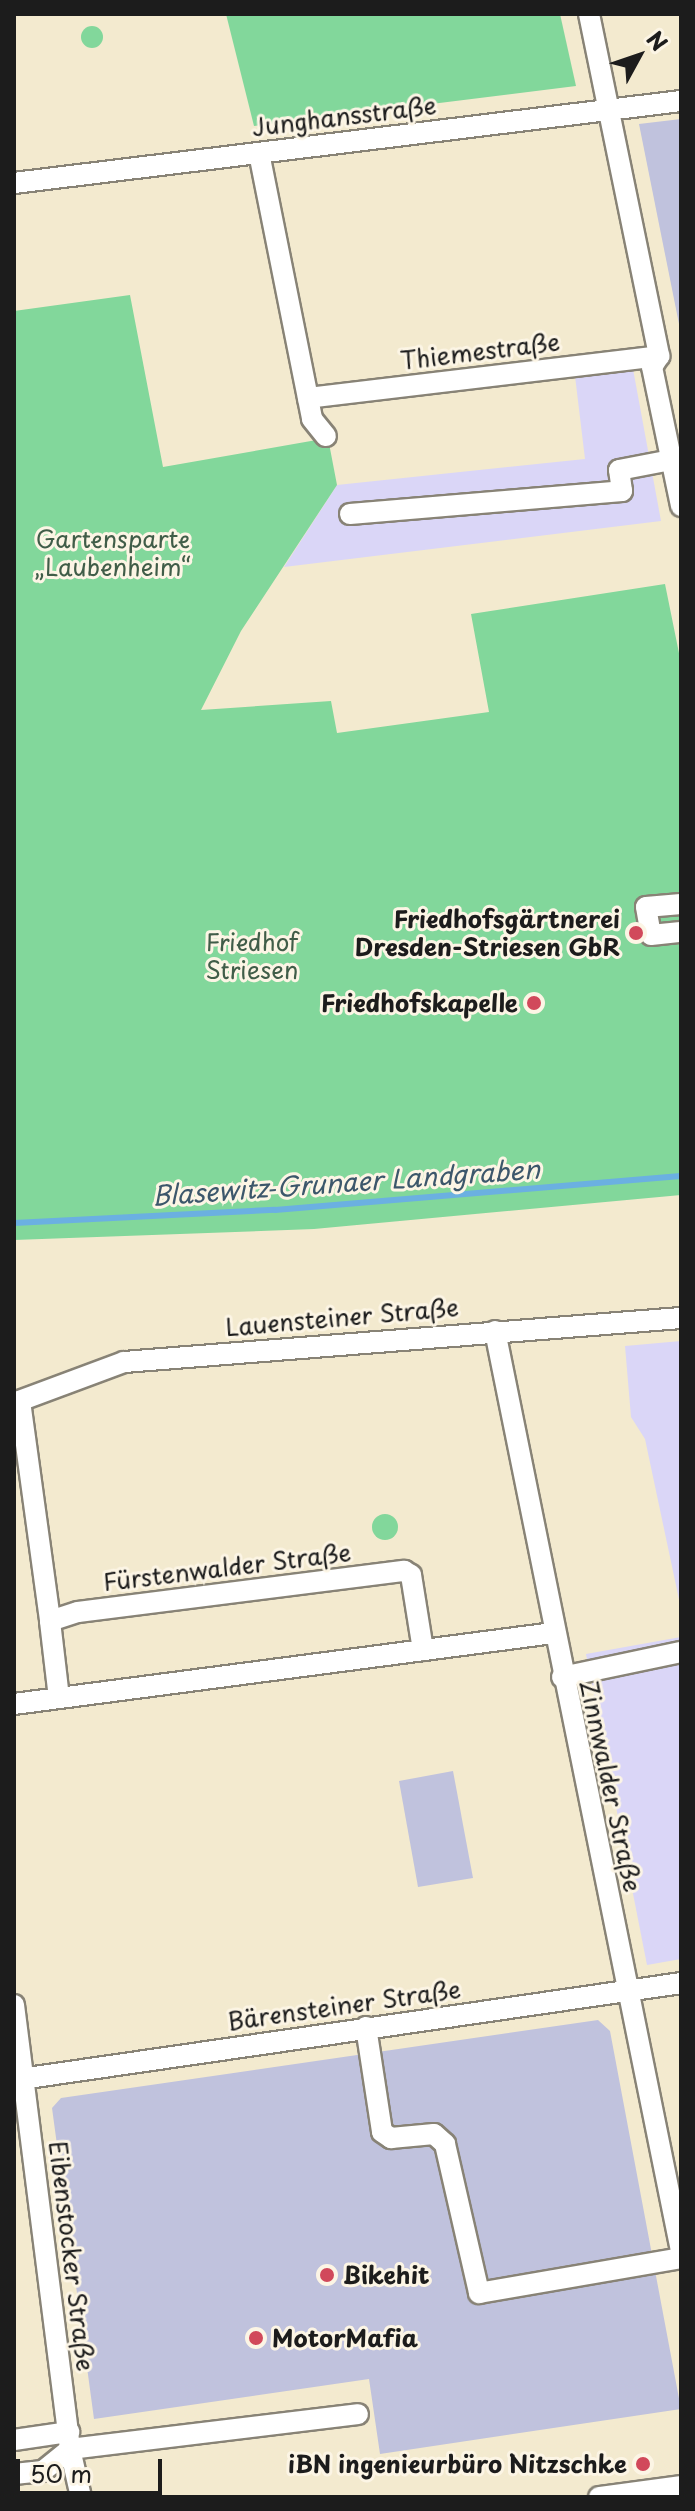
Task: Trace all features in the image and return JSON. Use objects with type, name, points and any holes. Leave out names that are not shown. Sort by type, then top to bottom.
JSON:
[{"type":"street","points":[[589,14],[612,112],[659,356],[652,367],[681,506]]},
{"type":"street","name":"Junghansstraße","points":[[14,183],[612,112],[681,101]]},
{"type":"street","points":[[259,153],[312,419],[326,436]]},
{"type":"street","name":"Thiemestraße","points":[[308,398],[659,356]]},
{"type":"street","points":[[350,514],[622,491],[619,470],[671,460]]},
{"type":"street","points":[[681,904],[646,907],[651,935],[681,932]]},
{"type":"street","name":"Lauensteiner Straße","points":[[17,1402],[124,1362],[681,1318]]},
{"type":"street","name":"Zinnwalder Straße","points":[[495,1331],[553,1633],[681,2251]]},
{"type":"street","points":[[17,1402],[59,1698]]},
{"type":"street","name":"Fürstenwalder Straße","points":[[50,1621],[78,1612],[404,1571],[411,1575],[423,1650]]},
{"type":"street","points":[[14,1704],[553,1633]]},
{"type":"street","points":[[562,1677],[681,1652]]},
{"type":"street","name":"Bärensteiner Straße","points":[[19,2079],[681,1983]]},
{"type":"street","name":"Eibenstocker Straße","points":[[14,2005],[19,2079],[70,2440],[81,2497]]},
{"type":"street","points":[[366,2027],[382,2132],[391,2138],[434,2134],[445,2144],[479,2293],[681,2258]]},
{"type":"street","points":[[14,2440],[70,2440],[358,2414]]},
{"type":"street","points":[[14,2474],[43,2471],[70,2440]]},
{"type":"street","points":[[599,2497],[681,2486]]},
{"type":"shaded area","points":[[681,119],[681,334],[639,124]]},
{"type":"shaded area","points":[[633,369],[661,521],[284,567],[337,485],[585,459],[575,376]]},
{"type":"shaded area","points":[[681,1341],[681,1609],[645,1439],[631,1417],[625,1346]]},
{"type":"shaded area","points":[[681,1637],[681,1959],[647,1965],[586,1654]]},
{"type":"shaded area","points":[[453,1771],[473,1878],[418,1887],[399,1781]]},
{"type":"shaded area","points":[[598,2020],[610,2031],[681,2409],[380,2454],[369,2379],[94,2419],[52,2108],[61,2098]]},
{"type":"green space","points":[[226,14],[560,14],[576,86],[254,126]]},
{"type":"green space","points":[[92,26],[100,29],[103,37],[100,45],[92,48],[84,45],[81,37],[84,29]]},
{"type":"green space","name":"Friedhof Striesen","points":[[130,295],[163,467],[328,438],[337,485],[241,631],[201,710],[331,701],[337,733],[489,712],[471,614],[665,584],[681,663],[681,1195],[314,1229],[14,1240],[14,311]]},
{"type":"green space","points":[[385,1514],[394,1518],[398,1527],[394,1536],[385,1540],[376,1536],[372,1527],[376,1518]]},
{"type":"waterway","name":"Blasewitz‐Grunaer Landgraben","points":[[14,1223],[275,1210],[681,1176]]},
{"type":"place","name":"Friedhofsgärtnerei Dresden-Striesen GbR","points":[[636,933]]},
{"type":"place","name":"Friedhofskapelle","points":[[534,1003]]},
{"type":"place","name":"Bikehit","points":[[327,2275]]},
{"type":"place","name":"MotorMafia","points":[[256,2338]]},
{"type":"place","name":"iBN ingenieurbüro Nitzschke","points":[[643,2464]]},
{"type":"park label","name":"Gartensparte „Laubenheim“","points":[[113,553]]}]
